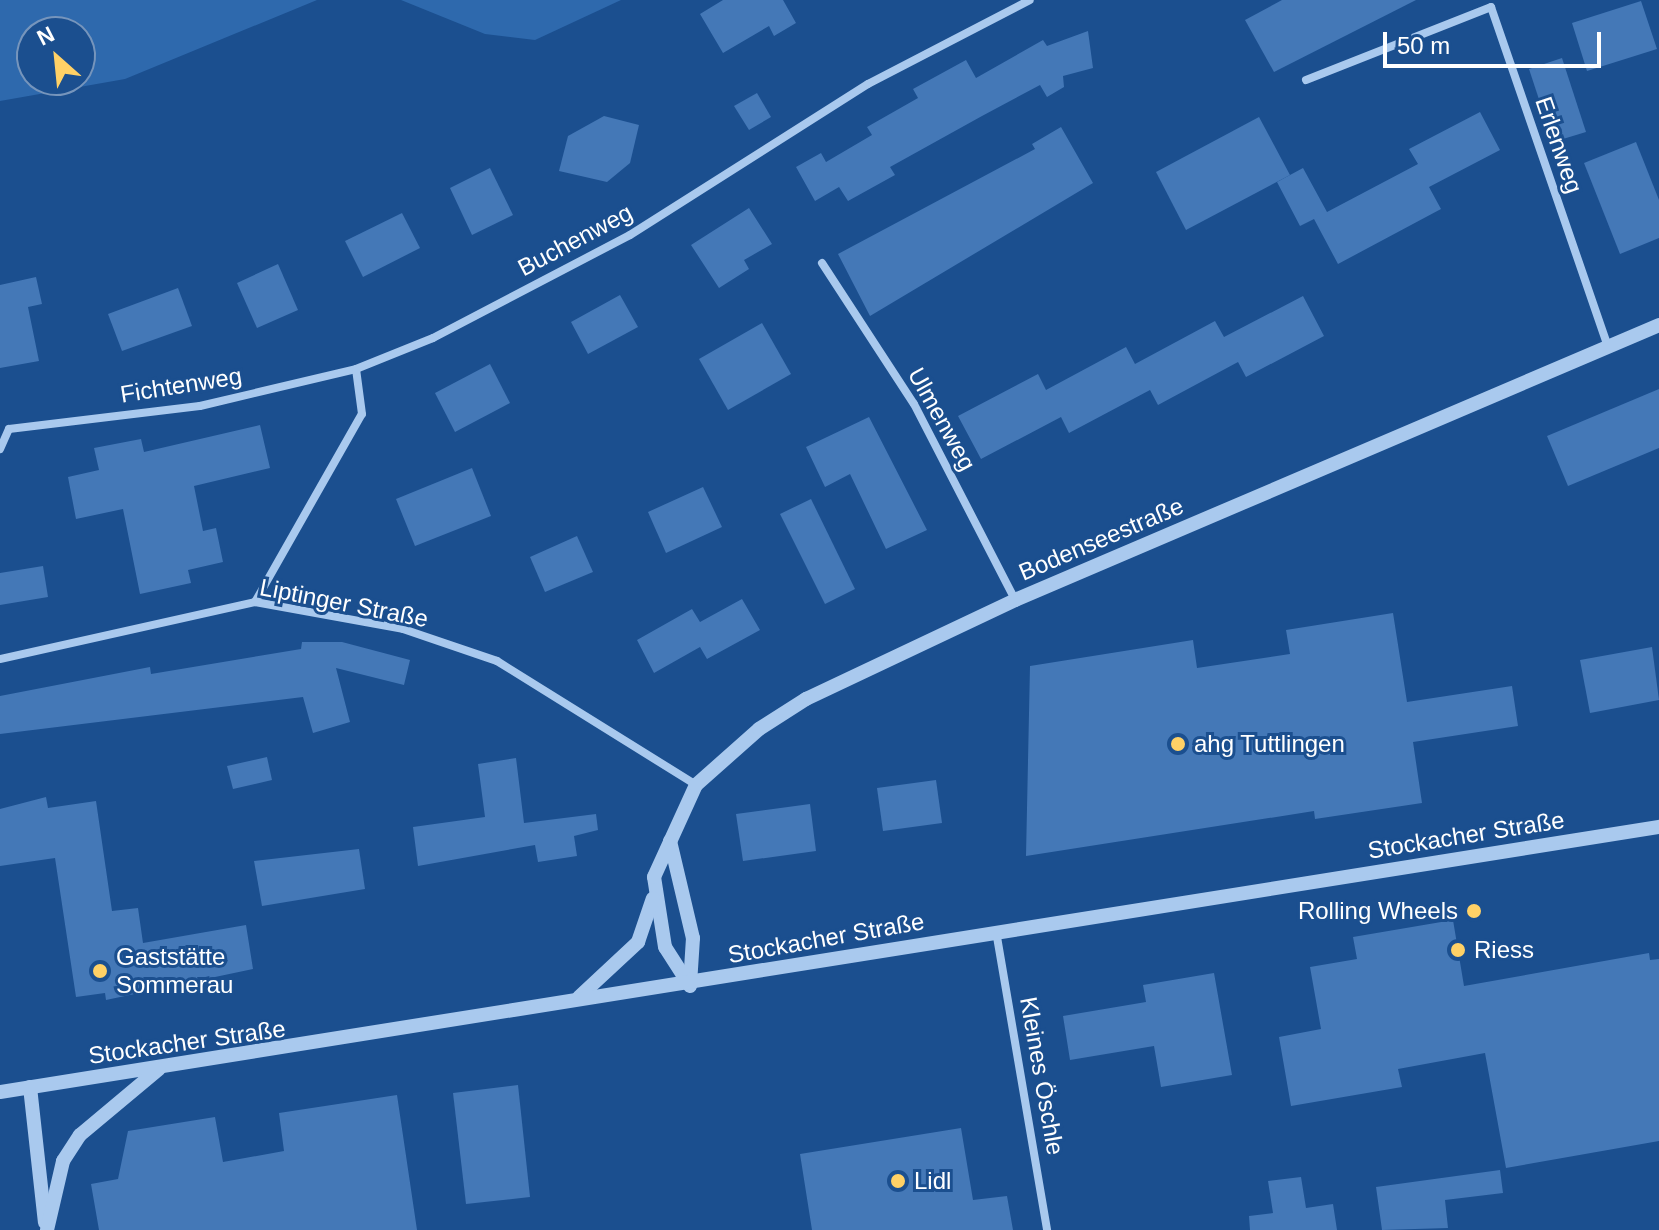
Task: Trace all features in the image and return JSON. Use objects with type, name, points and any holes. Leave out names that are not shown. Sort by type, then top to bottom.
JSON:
[{"type":"street","name":"Buchenweg","points":[[356,369],[433,338],[630,235],[868,84],[1030,0]]},
{"type":"street","name":"Erlenweg","points":[[1306,80],[1491,7],[1608,347]]},
{"type":"street","name":"Ulmenweg","points":[[822,263],[914,404],[1015,600]]},
{"type":"street","name":"Bodenseestraße","points":[[573,1001],[638,942],[653,898],[654,877],[696,785],[806,699],[1015,600],[1659,325]]},
{"type":"street","name":"Fichtenweg","points":[[0,449],[9,429],[200,406],[356,369]]},
{"type":"street","points":[[255,602],[362,414],[356,369]]},
{"type":"street","name":"Liptinger Straße","points":[[0,659],[255,602],[403,629],[497,661],[696,785]]},
{"type":"street","name":"Stockacher Straße","points":[[0,1092],[573,1001],[690,986],[995,930],[1659,827]]},
{"type":"street","points":[[670,841],[692,924],[690,986]]},
{"type":"street","points":[[653,898],[665,947],[690,986]]},
{"type":"street","name":"Kleines Öschle","points":[[995,930],[1047,1230]]},
{"type":"street","points":[[46,1230],[63,1161],[80,1135],[163,1066]]},
{"type":"street","points":[[30,1087],[46,1230]]},
{"type":"shaded area","points":[[0,0],[317,0],[125,79],[96,84],[96,16],[16,16],[16,96],[28,96],[0,101]]},
{"type":"shaded area","points":[[401,0],[621,0],[535,40],[485,34]]},
{"type":"building","points":[[723,0],[783,0],[796,23],[774,36],[769,26],[723,53],[700,14]]},
{"type":"building","points":[[1282,0],[1416,0],[1274,72],[1245,20]]},
{"type":"building","points":[[1641,1],[1657,49],[1587,71],[1572,23]]},
{"type":"building","points":[[1088,31],[1093,68],[1063,76],[1064,87],[1047,97],[1040,85],[982,116],[890,167],[895,175],[848,201],[839,187],[815,201],[796,167],[821,153],[826,162],[872,135],[867,127],[918,98],[913,89],[966,60],[976,78],[1043,40],[1047,46]]},
{"type":"building","points":[[1562,58],[1586,132],[1553,142],[1529,69]]},
{"type":"building","points":[[757,93],[771,117],[749,130],[734,106]]},
{"type":"building","points":[[1480,112],[1500,150],[1429,187],[1441,209],[1338,264],[1314,219],[1300,226],[1277,182],[1303,168],[1327,212],[1418,164],[1409,149]]},
{"type":"building","points":[[604,116],[639,125],[630,163],[607,182],[559,171],[568,136]]},
{"type":"building","points":[[1259,117],[1290,175],[1186,230],[1156,172]]},
{"type":"building","points":[[1061,127],[1093,183],[870,316],[838,254],[1035,149],[1032,144]]},
{"type":"building","points":[[1636,142],[1659,200],[1659,238],[1620,254],[1584,163]]},
{"type":"building","points":[[490,168],[513,215],[472,235],[450,188]]},
{"type":"building","points":[[749,208],[772,244],[744,260],[749,269],[719,288],[691,245]]},
{"type":"building","points":[[402,213],[420,248],[363,277],[345,241]]},
{"type":"building","points":[[278,264],[298,310],[257,328],[237,283]]},
{"type":"building","points":[[36,277],[42,304],[28,307],[39,361],[0,368],[0,285]]},
{"type":"building","points":[[178,288],[192,326],[122,351],[108,314]]},
{"type":"building","points":[[620,295],[638,327],[588,354],[571,322]]},
{"type":"building","points":[[1303,296],[1324,336],[1246,377],[1238,362],[1158,405],[1150,390],[1069,433],[1061,417],[981,459],[958,416],[1038,374],[1046,390],[1126,347],[1135,364],[1215,321],[1224,337]]},
{"type":"building","points":[[762,323],[791,374],[728,410],[699,359]]},
{"type":"building","points":[[490,364],[510,403],[455,432],[435,393]]},
{"type":"building","points":[[1659,389],[1659,448],[1568,486],[1547,436]]},
{"type":"building","points":[[869,417],[927,530],[886,549],[850,474],[825,487],[806,447]]},
{"type":"building","points":[[260,425],[270,468],[194,486],[203,531],[216,528],[223,562],[188,570],[191,583],[140,594],[123,509],[76,519],[68,477],[99,470],[94,448],[141,439],[144,452]]},
{"type":"building","points":[[472,468],[491,516],[415,546],[396,499]]},
{"type":"building","points":[[703,487],[722,527],[666,553],[648,512]]},
{"type":"building","points":[[811,499],[855,589],[825,604],[780,514]]},
{"type":"building","points":[[577,536],[593,572],[545,592],[530,557]]},
{"type":"building","points":[[43,566],[48,597],[0,605],[0,573]]},
{"type":"building","points":[[742,599],[760,630],[707,659],[700,647],[654,673],[637,640],[692,609],[700,622]]},
{"type":"building","points":[[1393,613],[1407,702],[1512,686],[1518,726],[1413,742],[1422,803],[1315,819],[1314,811],[1026,856],[1030,666],[1193,640],[1197,668],[1290,654],[1286,630]]},
{"type":"building","points":[[302,642],[342,642],[410,660],[404,685],[336,668],[350,722],[313,733],[303,697],[0,734],[0,696],[150,667],[151,674],[301,649]]},
{"type":"building","points":[[1652,647],[1659,700],[1590,713],[1580,660]]},
{"type":"building","points":[[267,757],[272,780],[233,789],[227,766]]},
{"type":"building","points":[[516,758],[524,823],[596,814],[598,830],[574,836],[577,856],[538,862],[535,845],[418,866],[413,827],[485,817],[478,764]]},
{"type":"building","points":[[936,780],[942,823],[883,831],[877,788]]},
{"type":"building","points":[[46,797],[48,808],[96,801],[112,911],[138,908],[143,943],[246,925],[253,969],[106,1000],[105,993],[76,997],[55,858],[0,866],[0,809]]},
{"type":"building","points":[[810,804],[816,851],[743,861],[736,814]]},
{"type":"building","points":[[359,849],[365,889],[262,906],[254,861]]},
{"type":"building","points":[[1453,920],[1464,986],[1649,953],[1650,960],[1659,959],[1659,1141],[1506,1168],[1485,1053],[1398,1069],[1402,1087],[1291,1106],[1279,1037],[1321,1029],[1310,967],[1357,959],[1353,937]]},
{"type":"building","points":[[1214,973],[1232,1075],[1161,1087],[1154,1046],[1070,1060],[1063,1016],[1146,1002],[1143,985]]},
{"type":"building","points":[[518,1085],[530,1197],[466,1204],[453,1093]]},
{"type":"building","points":[[397,1095],[417,1230],[99,1230],[91,1184],[118,1179],[128,1131],[215,1117],[223,1162],[284,1151],[279,1113]]},
{"type":"building","name":"Lidl","points":[[961,1128],[973,1200],[1007,1196],[1013,1230],[812,1230],[800,1154]]},
{"type":"building","points":[[1500,1170],[1503,1193],[1445,1200],[1448,1228],[1382,1230],[1376,1187]]},
{"type":"building","points":[[1301,1177],[1306,1208],[1333,1204],[1337,1230],[1250,1230],[1249,1216],[1273,1213],[1268,1181]]},
{"type":"place","name":"ahg Tuttlingen","points":[[1178,744]]},
{"type":"place","name":"Rolling Wheels","points":[[1474,911]]},
{"type":"place","name":"Riess","points":[[1458,950]]},
{"type":"place","name":"Gaststätte Sommerau","points":[[100,971]]},
{"type":"place","name":"Lidl","points":[[898,1181]]}]
